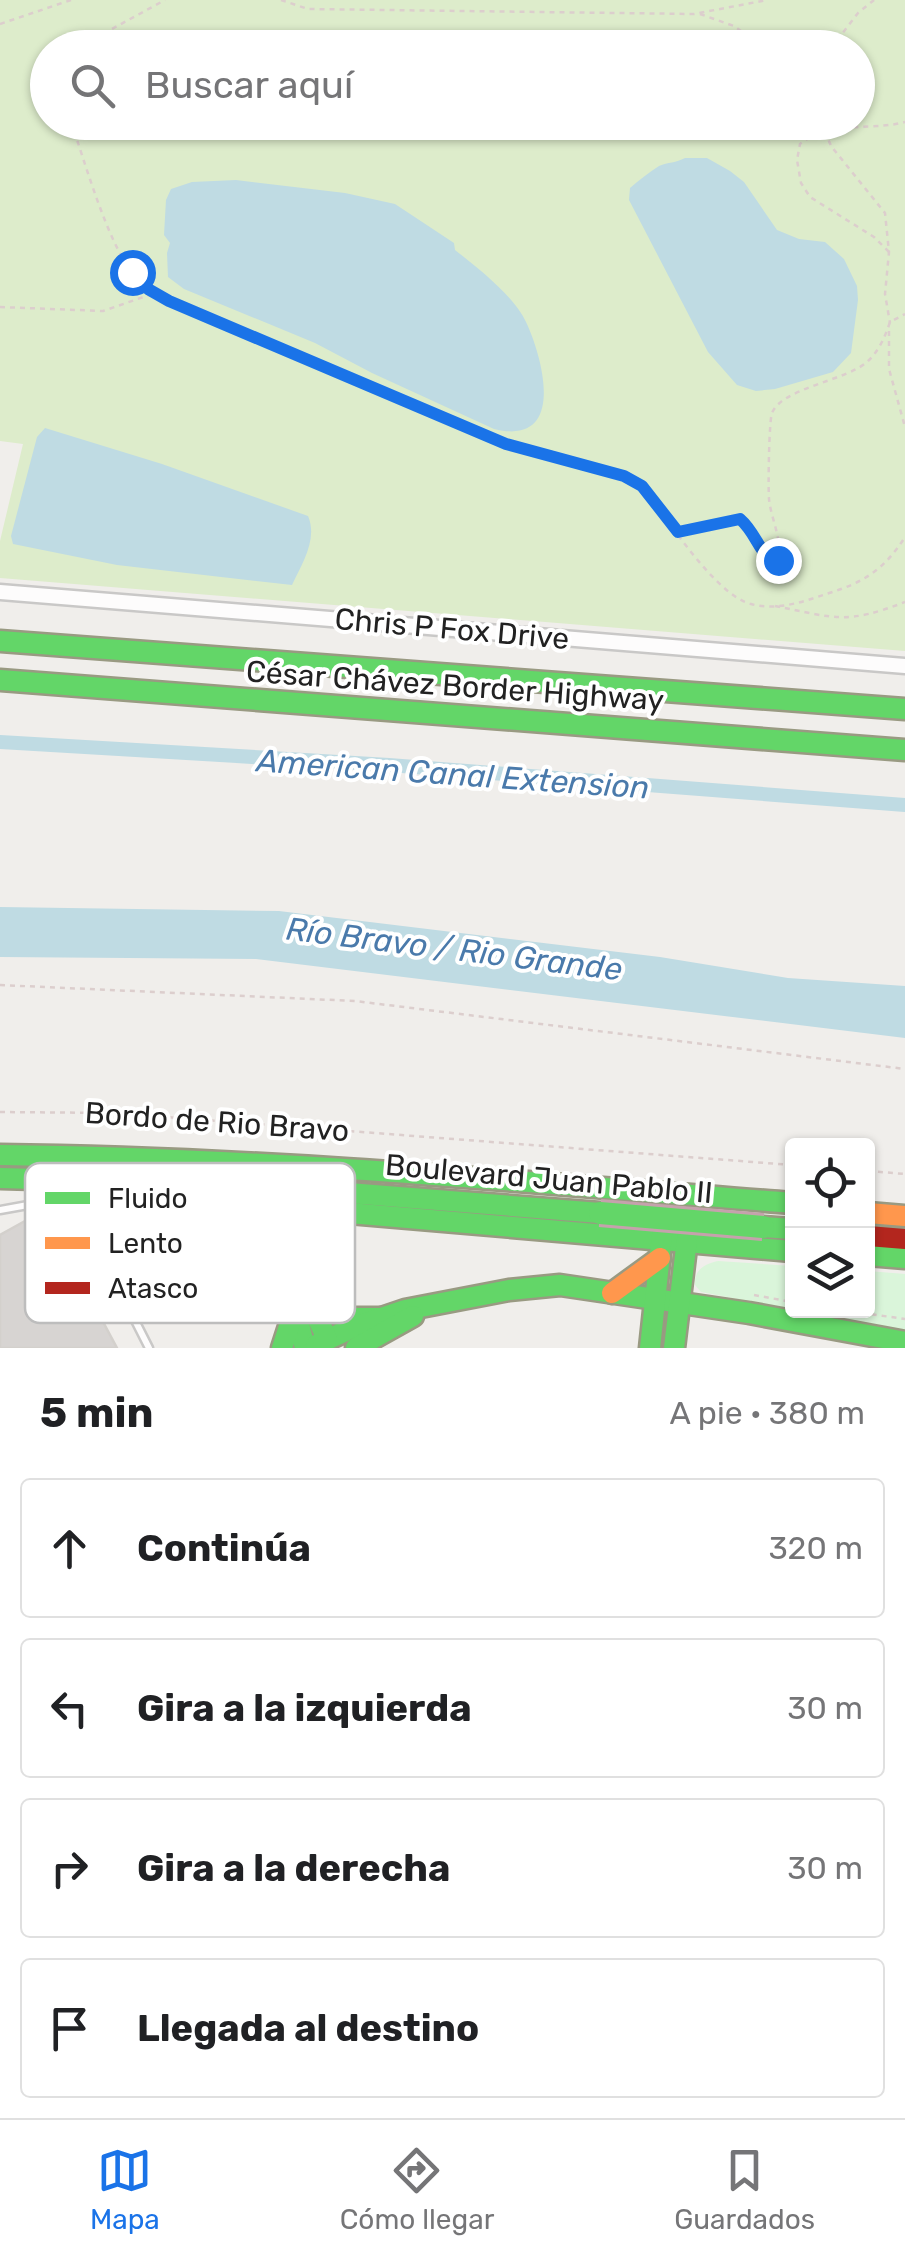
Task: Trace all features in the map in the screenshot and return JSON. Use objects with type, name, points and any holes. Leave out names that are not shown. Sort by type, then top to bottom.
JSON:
[{"type":"main road","name":"César Chávez Border Highway","points":[[0,641],[905,709]]},
{"type":"main road","name":"César Chávez Border Highway","points":[[0,680],[905,750]]},
{"type":"main road","name":"Boulevard Juan Pablo II","points":[[0,1156],[104,1156],[227,1163]]},
{"type":"main road","name":"Boulevard Juan Pablo II","points":[[355,1170],[785,1203]]},
{"type":"main road","points":[[438,1175],[482,1194],[785,1216]]},
{"type":"main road","name":"Boulevard Juan Pablo II","points":[[0,1178],[25,1179]]},
{"type":"main road","name":"Boulevard Juan Pablo II","points":[[355,1193],[785,1228]]},
{"type":"main road","points":[[611,1237],[623,1218],[614,1205]]},
{"type":"main road","points":[[650,1348],[666,1209]]},
{"type":"main road","points":[[674,1348],[690,1211]]},
{"type":"main road","points":[[355,1213],[611,1237],[660,1250],[686,1244],[785,1251]]},
{"type":"main road","points":[[732,1248],[720,1229],[722,1220],[736,1214]]},
{"type":"main road","points":[[875,1214],[905,1216]]},
{"type":"main road","points":[[875,1237],[905,1239]]},
{"type":"main road","points":[[612,1293],[660,1250]]},
{"type":"main road","points":[[875,1256],[905,1258]]},
{"type":"main road","points":[[321,1346],[379,1318],[545,1286],[679,1302],[905,1342]]},
{"type":"main road","points":[[321,1346],[362,1344],[432,1305]]},
{"type":"main road","points":[[355,1318],[379,1318]]},
{"type":"main road","points":[[282,1348],[296,1323]]},
{"type":"main road","points":[[310,1323],[321,1346]]},
{"type":"street","name":"Chris P Fox Drive","points":[[0,592],[905,666]]},
{"type":"lane","points":[[0,1210],[25,1206]]},
{"type":"lane","points":[[136,1323],[149,1348]]},
{"type":"path","points":[[0,24],[70,0]]},
{"type":"path","points":[[110,30],[165,0]]},
{"type":"path","points":[[281,0],[308,8],[698,14],[766,0]]},
{"type":"path","points":[[844,30],[874,0]]},
{"type":"path","points":[[698,14],[739,30]]},
{"type":"path","points":[[875,127],[905,122]]},
{"type":"path","points":[[78,140],[118,250],[132,272],[155,293],[506,444],[624,476],[642,486],[724,590],[750,604],[792,605],[854,586],[889,562],[905,538]]},
{"type":"path","points":[[806,140],[800,144],[797,160],[801,183],[810,197],[874,237],[889,252]]},
{"type":"path","points":[[828,140],[885,213],[889,368],[905,426]]},
{"type":"path","points":[[0,307],[103,310],[155,293]]},
{"type":"path","points":[[890,322],[905,317]]},
{"type":"path","points":[[678,532],[740,519],[750,527],[764,554],[771,561],[778,560],[780,550],[769,496],[772,413],[783,400],[844,377],[867,361],[882,344],[890,322]]},
{"type":"path","points":[[769,605],[845,620],[876,614],[905,602]]},
{"type":"path","points":[[0,985],[355,1001],[905,1069]]},
{"type":"path","name":"Bordo de Rio Bravo","points":[[0,1112],[114,1113],[785,1165]]},
{"type":"path","points":[[875,1172],[905,1174]]},
{"type":"path","points":[[754,1295],[785,1301]]},
{"type":"path","points":[[875,1315],[905,1319]]},
{"type":"green space","points":[[0,0],[905,0],[905,651],[0,578],[0,541],[23,444],[0,441]]},
{"type":"green space","points":[[718,1261],[785,1266],[785,1308],[701,1292],[695,1280],[704,1266]]},
{"type":"green space","points":[[875,1272],[905,1274],[905,1331],[837,1318],[875,1318]]},
{"type":"water","points":[[685,158],[707,158],[730,171],[744,182],[777,230],[799,239],[825,242],[844,259],[857,286],[858,300],[851,353],[833,372],[756,391],[737,385],[708,352],[629,200],[630,188],[644,176],[659,166]]},
{"type":"water","points":[[236,180],[345,193],[395,204],[454,243],[455,250],[505,293],[526,322],[543,376],[541,413],[532,425],[517,431],[494,429],[315,343],[184,289],[168,277],[170,243],[164,235],[166,200],[171,189],[192,182]]},
{"type":"water","points":[[45,428],[308,516],[310,542],[292,585],[117,565],[13,544],[11,536],[37,437]]},
{"type":"water","name":"Río Bravo / Rio Grande","points":[[0,907],[279,911],[660,957],[788,978],[905,986],[905,1038],[256,959],[0,957]]},
{"type":"building","points":[[25,1221],[25,1323],[104,1323],[117,1348],[0,1348],[0,1235]]},
{"type":"waterway","name":"American Canal Extension","points":[[0,742],[389,765],[905,805]]},
{"type":"traffic: fast","points":[[0,641],[905,709]]},
{"type":"traffic: fast","points":[[0,680],[905,750]]},
{"type":"traffic: fast","points":[[0,1155],[231,1163]]},
{"type":"traffic: fast","points":[[355,1170],[785,1202]]},
{"type":"traffic: fast","points":[[0,1178],[25,1179]]},
{"type":"traffic: fast","points":[[355,1194],[600,1213]]},
{"type":"traffic: fast","points":[[355,1213],[785,1250]]},
{"type":"traffic: fast","points":[[600,1213],[763,1227]]},
{"type":"traffic: fast","points":[[650,1348],[663,1226]]},
{"type":"traffic: fast","points":[[763,1227],[785,1229]]},
{"type":"traffic: fast","points":[[674,1348],[688,1231]]},
{"type":"traffic: fast","points":[[875,1256],[905,1258]]},
{"type":"traffic: fast","points":[[316,1345],[405,1310],[509,1290],[560,1285],[749,1313],[905,1342]]},
{"type":"traffic: fast","points":[[356,1348],[413,1316]]},
{"type":"traffic: fast","points":[[355,1318],[379,1318]]},
{"type":"traffic: fast","points":[[282,1348],[290,1323]]},
{"type":"traffic: fast","points":[[299,1323],[305,1348]]},
{"type":"traffic: fast","points":[[320,1323],[327,1339],[322,1348]]},
{"type":"traffic: slow","points":[[875,1214],[905,1216]]},
{"type":"traffic: slow","points":[[612,1293],[660,1258]]},
{"type":"traffic: jam","points":[[875,1237],[905,1239]]},
{"type":"route","points":[[132,272],[148,289],[169,301],[506,444],[624,476],[642,486],[678,532],[740,519],[750,527],[764,554],[771,561],[778,560]]}]
